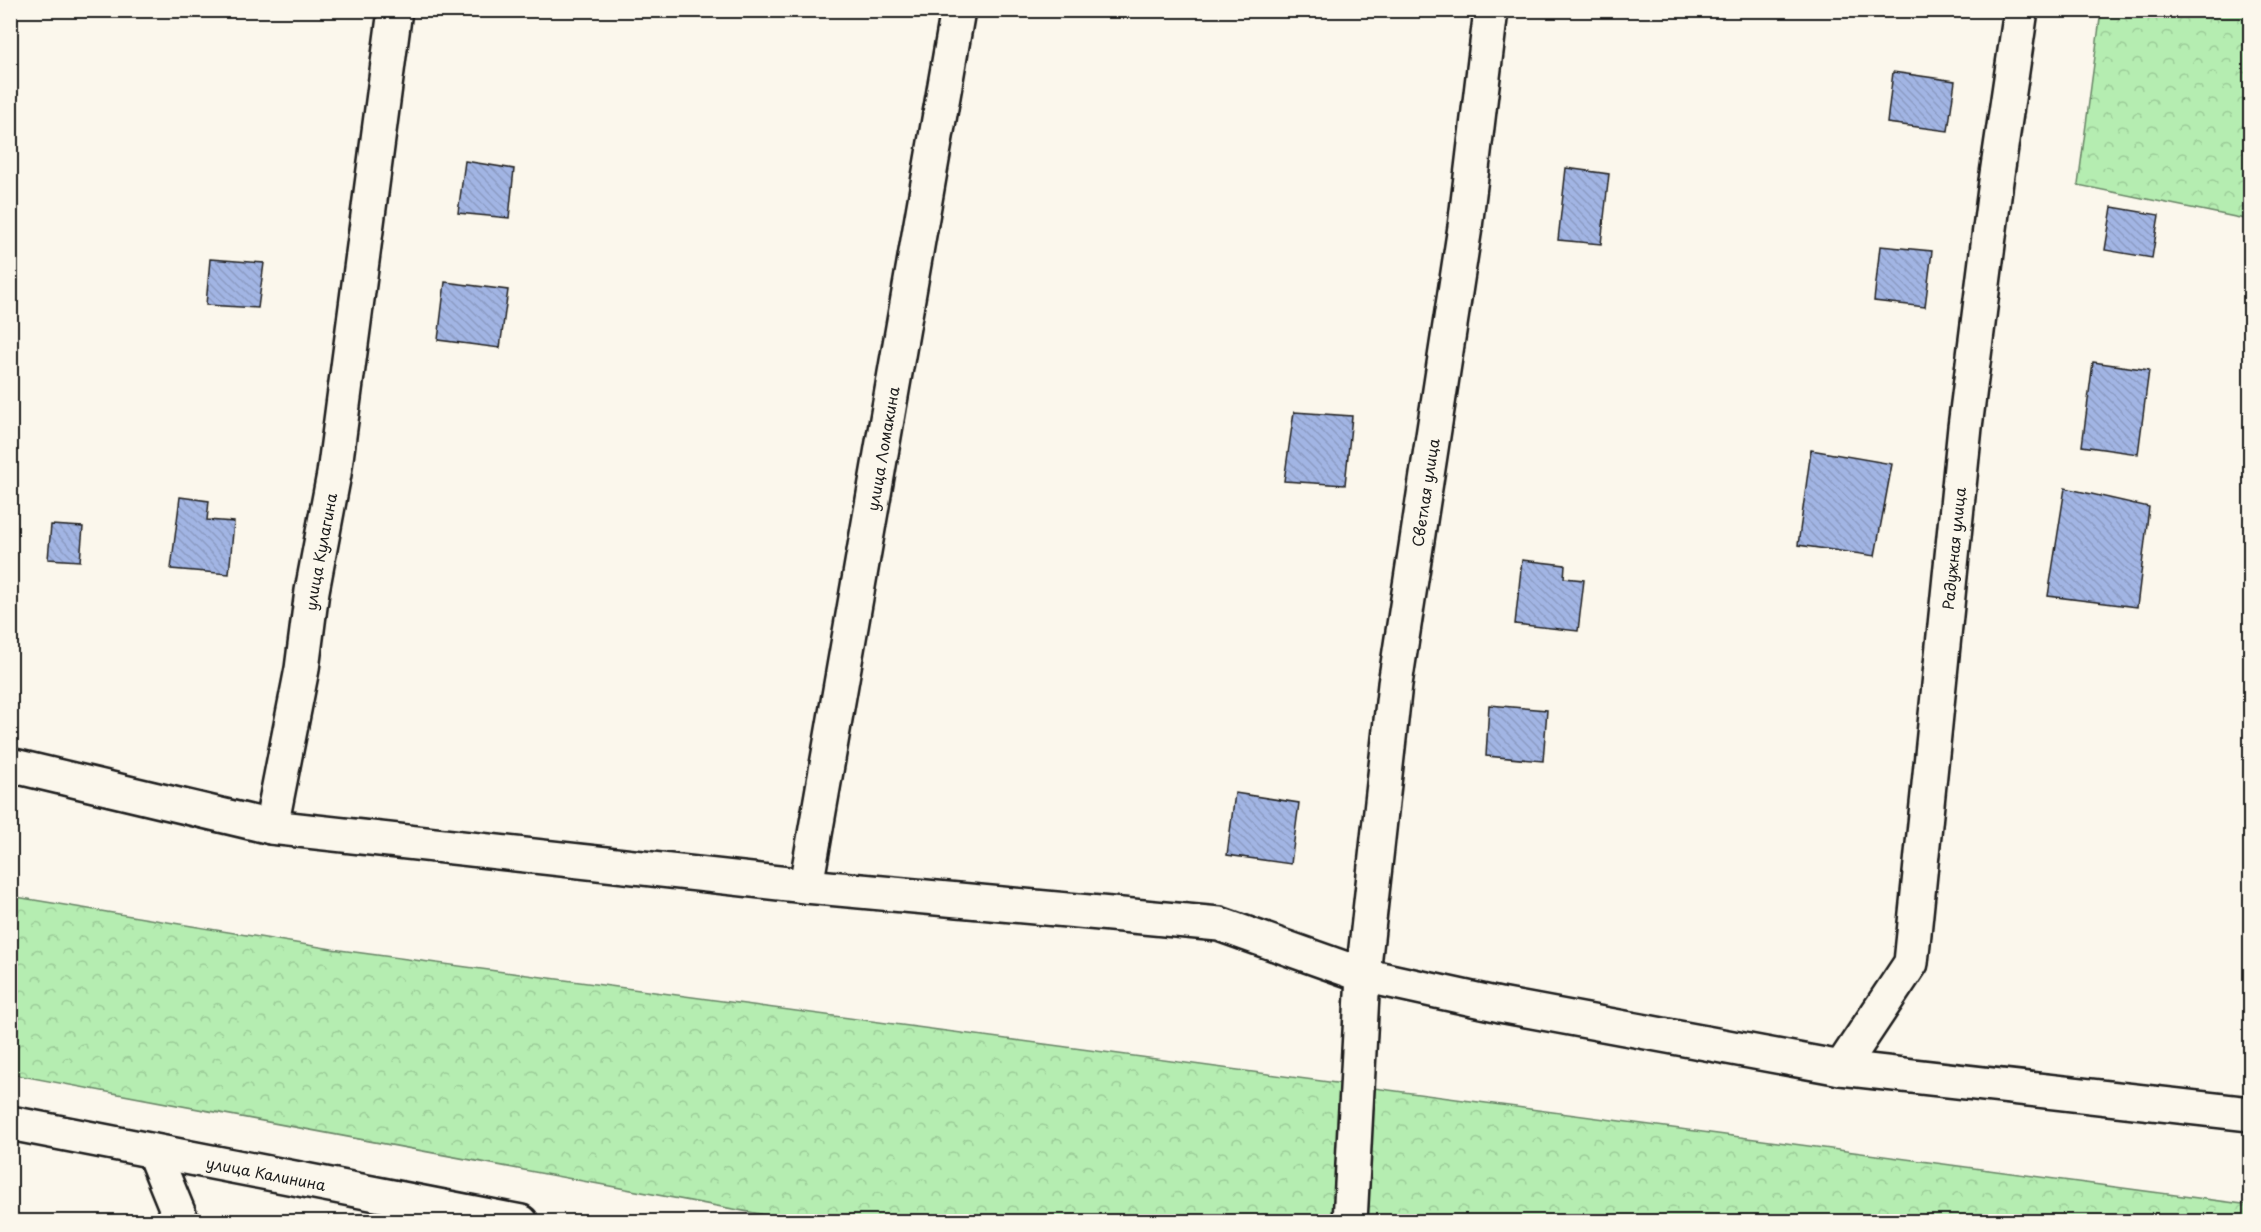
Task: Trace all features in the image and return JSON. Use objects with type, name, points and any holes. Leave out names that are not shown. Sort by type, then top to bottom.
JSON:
[{"type":"street","name":"улица Кулагина","points":[[271,827],[302,669],[312,591],[334,474],[395,10]]},
{"type":"street","name":"улица Ломакина","points":[[806,886],[958,10]]},
{"type":"street","name":"Светлая улица","points":[[1350,1221],[1363,975],[1395,684],[1465,227],[1491,10]]},
{"type":"street","name":"Радужная улица","points":[[1841,1068],[1911,963],[1965,427],[1996,180],[2021,10]]},
{"type":"street","points":[[10,765],[271,827],[806,886],[1219,924],[1363,975],[1500,1005],[1841,1068],[2250,1114]]},
{"type":"street","name":"улица Калинина","points":[[10,1123],[521,1221]]},
{"type":"street","points":[[153,1151],[182,1221]]},
{"type":"green space","points":[[2101,11],[2250,11],[2250,220],[2078,185]]},
{"type":"green space","points":[[10,896],[332,949],[2250,1205],[2250,1221],[797,1221],[11,1074]]},
{"type":"building","points":[[1893,72],[1955,81],[1948,131],[1887,123]]},
{"type":"building","points":[[465,161],[514,169],[509,218],[458,213]]},
{"type":"building","points":[[1566,168],[1609,174],[1601,244],[1558,240]]},
{"type":"building","points":[[2112,207],[2159,215],[2152,258],[2105,250]]},
{"type":"building","points":[[1880,246],[1932,251],[1925,307],[1874,301]]},
{"type":"building","points":[[210,259],[264,263],[258,308],[206,305]]},
{"type":"building","points":[[445,282],[508,290],[500,348],[438,340]]},
{"type":"building","points":[[2093,362],[2149,370],[2138,454],[2082,446]]},
{"type":"building","points":[[1294,412],[1352,416],[1345,485],[1284,481]]},
{"type":"building","points":[[1811,450],[1892,464],[1875,556],[1798,545]]},
{"type":"building","points":[[2065,488],[2149,507],[2137,607],[2048,596]]},
{"type":"building","points":[[180,497],[209,501],[207,520],[234,522],[229,574],[171,569]]},
{"type":"building","points":[[51,525],[83,527],[80,561],[48,559]]},
{"type":"building","points":[[1522,560],[1565,565],[1564,578],[1584,580],[1578,631],[1515,624]]},
{"type":"building","points":[[1489,705],[1547,710],[1543,761],[1486,756]]},
{"type":"building","points":[[1235,793],[1299,803],[1291,864],[1227,855]]}]
